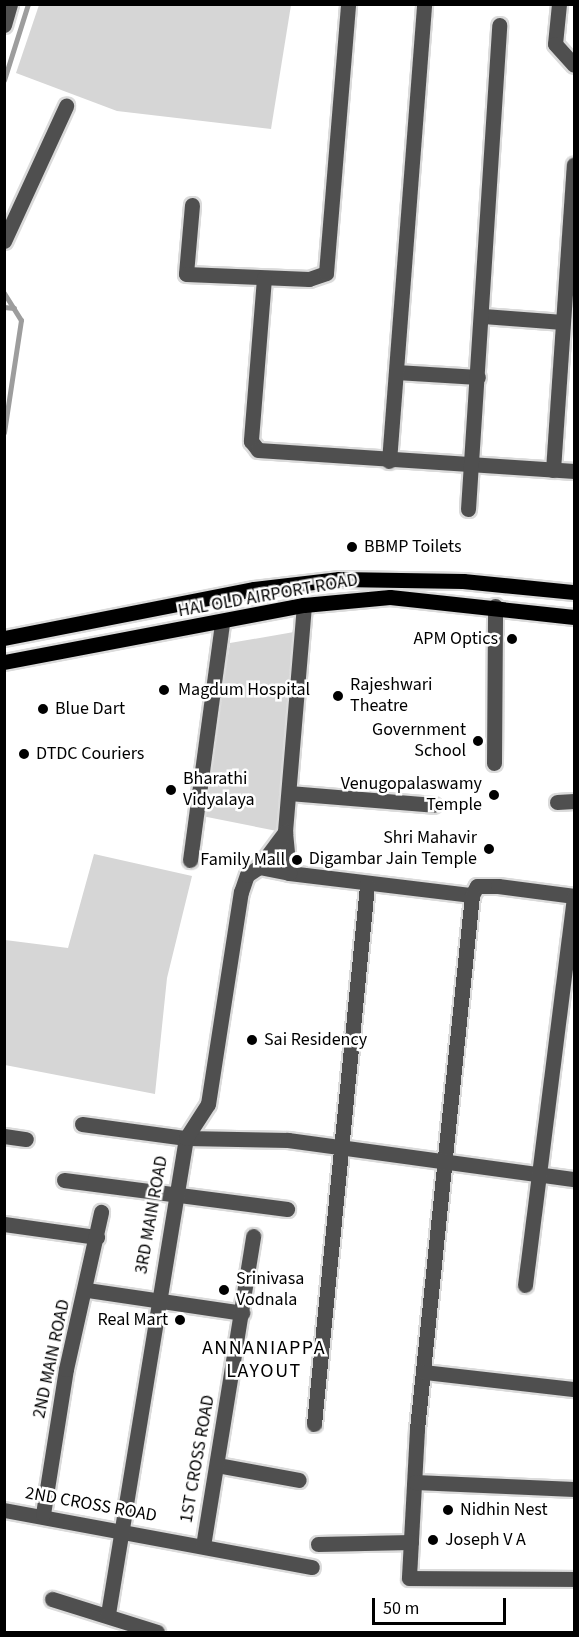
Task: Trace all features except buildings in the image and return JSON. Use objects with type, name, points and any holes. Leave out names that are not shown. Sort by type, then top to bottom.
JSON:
[{"type":"main road","name":"HAL OLD AIRPORT ROAD","points":[[4,638],[254,589],[390,577],[574,592]]},
{"type":"main road","points":[[390,577],[390,597]]},
{"type":"main road","name":"HAL OLD AIRPORT ROAD","points":[[4,662],[222,623],[304,605],[390,597],[495,606],[574,617]]},
{"type":"street","points":[[4,24],[10,4]]},
{"type":"street","points":[[192,205],[186,274],[309,279],[326,273],[348,4]]},
{"type":"street","points":[[389,460],[424,4]]},
{"type":"street","points":[[559,4],[555,44],[574,65]]},
{"type":"street","points":[[468,509],[483,316],[499,25]]},
{"type":"street","points":[[4,241],[66,106]]},
{"type":"street","points":[[553,470],[563,322],[570,297],[574,165]]},
{"type":"street","points":[[264,278],[253,446],[267,454],[574,471]]},
{"type":"street","points":[[483,316],[563,322]]},
{"type":"street","points":[[396,372],[478,377]]},
{"type":"street","points":[[289,873],[285,832],[304,605]]},
{"type":"street","points":[[494,763],[495,606]]},
{"type":"street","points":[[190,860],[222,623]]},
{"type":"street","points":[[289,793],[434,805]]},
{"type":"street","points":[[557,802],[574,801]]},
{"type":"street","name":"3RD MAIN ROAD","points":[[108,1614],[123,1530],[157,1301],[186,1138],[208,1104],[241,892],[247,875],[259,867],[285,832]]},
{"type":"street","points":[[259,867],[367,885],[472,895]]},
{"type":"street","points":[[314,1424],[367,885]]},
{"type":"street","points":[[525,1285],[537,1175],[574,896],[498,886],[477,886],[472,895],[424,1372],[410,1578],[574,1579]]},
{"type":"street","points":[[82,1124],[186,1138],[341,1147],[574,1179]]},
{"type":"street","points":[[4,1136],[26,1139]]},
{"type":"street","points":[[64,1180],[287,1209]]},
{"type":"street","name":"2ND MAIN ROAD","points":[[43,1514],[66,1369],[87,1290],[101,1212]]},
{"type":"street","points":[[4,1224],[97,1237]]},
{"type":"street","name":"1ST CROSS ROAD","points":[[203,1546],[253,1236]]},
{"type":"street","points":[[87,1290],[242,1313]]},
{"type":"street","points":[[424,1372],[574,1389]]},
{"type":"street","points":[[217,1465],[299,1480]]},
{"type":"street","points":[[415,1482],[574,1489]]},
{"type":"street","name":"2ND CROSS ROAD","points":[[4,1509],[43,1514],[312,1567]]},
{"type":"street","points":[[318,1544],[411,1542]]},
{"type":"street","points":[[52,1599],[108,1614],[157,1632]]},
{"type":"shaded area","points":[[39,5],[291,5],[271,129],[117,111],[16,73]]},
{"type":"shaded area","points":[[294,632],[277,831],[202,816],[230,643]]},
{"type":"shaded area","points":[[94,854],[192,876],[167,978],[155,1094],[5,1065],[5,940],[68,948]]},
{"type":"waterway","points":[[4,80],[28,4]]},
{"type":"waterway","points":[[4,293],[21,320],[4,433]]},
{"type":"waterway","points":[[4,307],[14,308]]},
{"type":"place","name":"BBMP Toilets","points":[[352,547]]},
{"type":"place","name":"APM Optics","points":[[512,639]]},
{"type":"place","name":"Magdum Hospital","points":[[164,690]]},
{"type":"place","name":"Rajeshwari Theatre","points":[[338,696]]},
{"type":"place","name":"Blue Dart","points":[[43,709]]},
{"type":"place","name":"Government School","points":[[478,741]]},
{"type":"place","name":"DTDC Couriers","points":[[24,754]]},
{"type":"place","name":"Bharathi Vidyalaya","points":[[171,790]]},
{"type":"place","name":"Venugopalaswamy Temple","points":[[494,795]]},
{"type":"place","name":"Shri Mahavir Digambar Jain Temple","points":[[489,849]]},
{"type":"place","name":"Family Mall","points":[[297,860]]},
{"type":"place","name":"Sai Residency","points":[[252,1040]]},
{"type":"place","name":"Srinivasa Vodnala","points":[[224,1290]]},
{"type":"place","name":"Real Mart","points":[[180,1320]]},
{"type":"place","name":"Nidhin Nest","points":[[448,1510]]},
{"type":"place","name":"Joseph V A","points":[[433,1540]]},
{"type":"district","name":"ANNANIAPPA LAYOUT","points":[[264,1360]]}]
